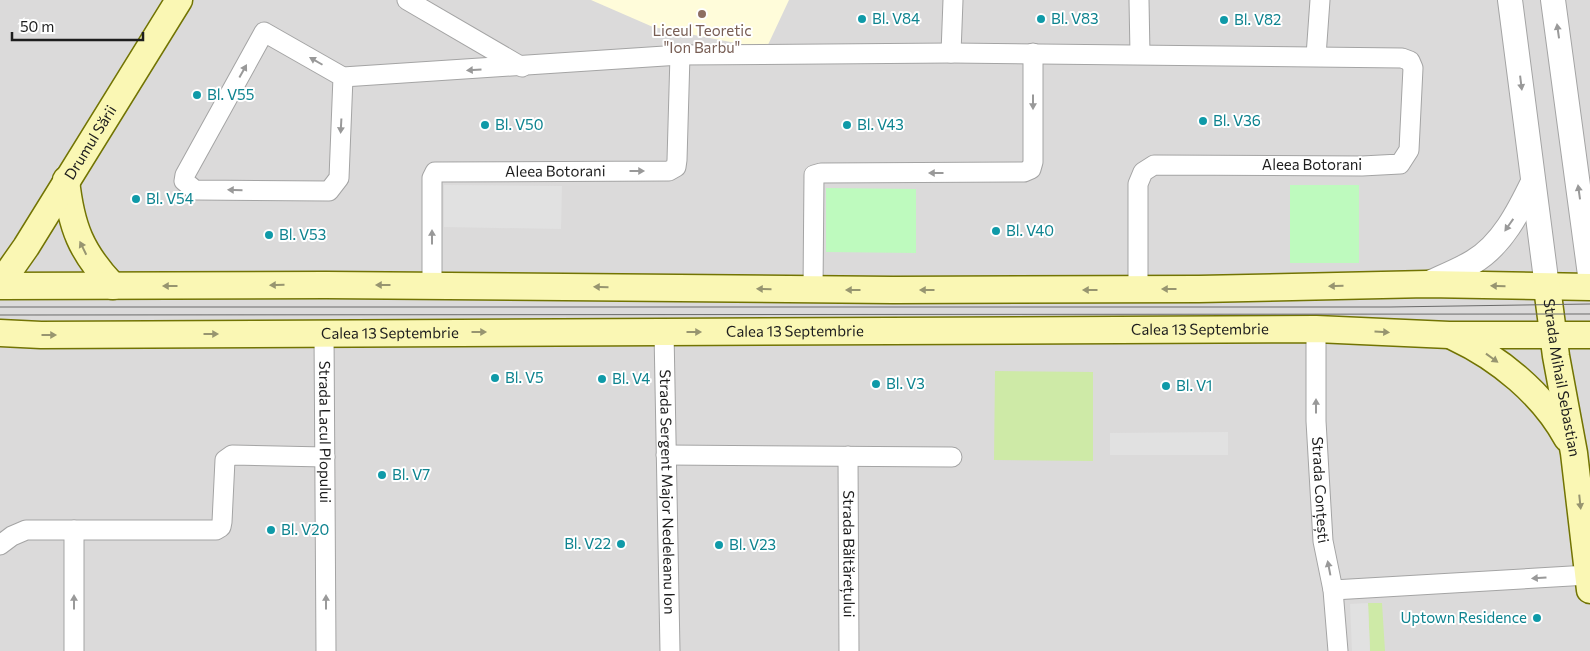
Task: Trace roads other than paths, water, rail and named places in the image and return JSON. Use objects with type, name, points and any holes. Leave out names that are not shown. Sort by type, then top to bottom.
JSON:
[{"type":"main road","name":"Drumul Sării","points":[[0,285],[178,0]]},
{"type":"main road","points":[[66,180],[73,224],[84,251],[93,265],[113,286]]},
{"type":"main road","points":[[0,285],[432,286],[812,290],[1138,289],[1427,284],[1590,287]]},
{"type":"main road","name":"Strada Mihail Sebastian","points":[[1547,287],[1553,336],[1574,453],[1589,582]]},
{"type":"main road","name":"Calea 13 Septembrie","points":[[0,333],[41,336],[1316,329],[1449,335],[1590,335]]},
{"type":"main road","points":[[1449,335],[1486,354],[1511,374],[1546,408],[1558,423],[1574,453]]},
{"type":"street","points":[[407,0],[522,67]]},
{"type":"street","points":[[951,53],[953,0]]},
{"type":"street","points":[[1139,0],[1140,54]]},
{"type":"street","points":[[1316,56],[1320,0]]},
{"type":"street","name":"Strada Mihail Sebastian","points":[[1510,0],[1547,287]]},
{"type":"street","points":[[1553,0],[1590,275]]},
{"type":"street","points":[[264,32],[343,77],[339,178],[329,191],[195,190],[184,182],[185,175],[264,32]]},
{"type":"street","points":[[812,290],[814,175],[822,173],[1024,172],[1031,169],[1033,162],[1033,53]]},
{"type":"street","name":"Aleea Botorani","points":[[343,77],[522,67],[680,55],[1033,53],[1316,56],[1402,58],[1410,61],[1413,68],[1413,77],[1409,150],[1406,158],[1400,164],[1362,166],[1154,165],[1143,172],[1138,184],[1138,289]]},
{"type":"street","name":"Aleea Botorani","points":[[432,286],[432,178],[435,172],[669,171],[676,167],[677,160],[680,55]]},
{"type":"street","points":[[1427,284],[1475,261],[1491,247],[1508,227],[1533,182]]},
{"type":"street","name":"Strada Conțești","points":[[1316,329],[1316,421],[1323,541],[1333,590],[1338,651]]},
{"type":"street","name":"Strada Sergent Major Nedeleanu Ion","points":[[664,332],[670,651]]},
{"type":"street","name":"Strada Lacul Plopului","points":[[324,333],[326,651]]},
{"type":"street","points":[[666,455],[952,457]]},
{"type":"street","points":[[6,540],[26,530],[216,530],[221,527],[222,522],[225,460],[227,456],[325,457]]},
{"type":"street","name":"Strada Băltărețului","points":[[848,456],[849,651]]},
{"type":"street","points":[[74,530],[74,651]]},
{"type":"street","name":"Strada Mihail Sebastian","points":[[1333,590],[1589,582]]},
{"type":"tram line","points":[[0,307],[1390,307],[1590,304]]},
{"type":"tram line","points":[[0,315],[1590,314]]},
{"type":"place","name":"Liceul Teoretic \"Ion Barbu\"","points":[[702,14]]},
{"type":"place","name":"Bl. V84","points":[[862,19]]},
{"type":"place","name":"Bl. V83","points":[[1041,19]]},
{"type":"place","name":"Bl. V82","points":[[1224,20]]},
{"type":"place","name":"Bl. V55","points":[[197,95]]},
{"type":"place","name":"Bl. V36","points":[[1203,121]]},
{"type":"place","name":"Bl. V50","points":[[485,125]]},
{"type":"place","name":"Bl. V43","points":[[847,125]]},
{"type":"place","name":"Bl. V54","points":[[136,199]]},
{"type":"place","name":"Bl. V40","points":[[996,231]]},
{"type":"place","name":"Bl. V53","points":[[269,235]]},
{"type":"place","name":"Bl. V5","points":[[495,378]]},
{"type":"place","name":"Bl. V4","points":[[602,379]]},
{"type":"place","name":"Bl. V3","points":[[876,384]]},
{"type":"place","name":"Bl. V1","points":[[1166,386]]},
{"type":"place","name":"Bl. V7","points":[[382,475]]},
{"type":"place","name":"Bl. V20","points":[[271,530]]},
{"type":"place","name":"Bl. V22","points":[[621,544]]},
{"type":"place","name":"Bl. V23","points":[[719,545]]},
{"type":"place","name":"Uptown Residence","points":[[1537,618]]}]
